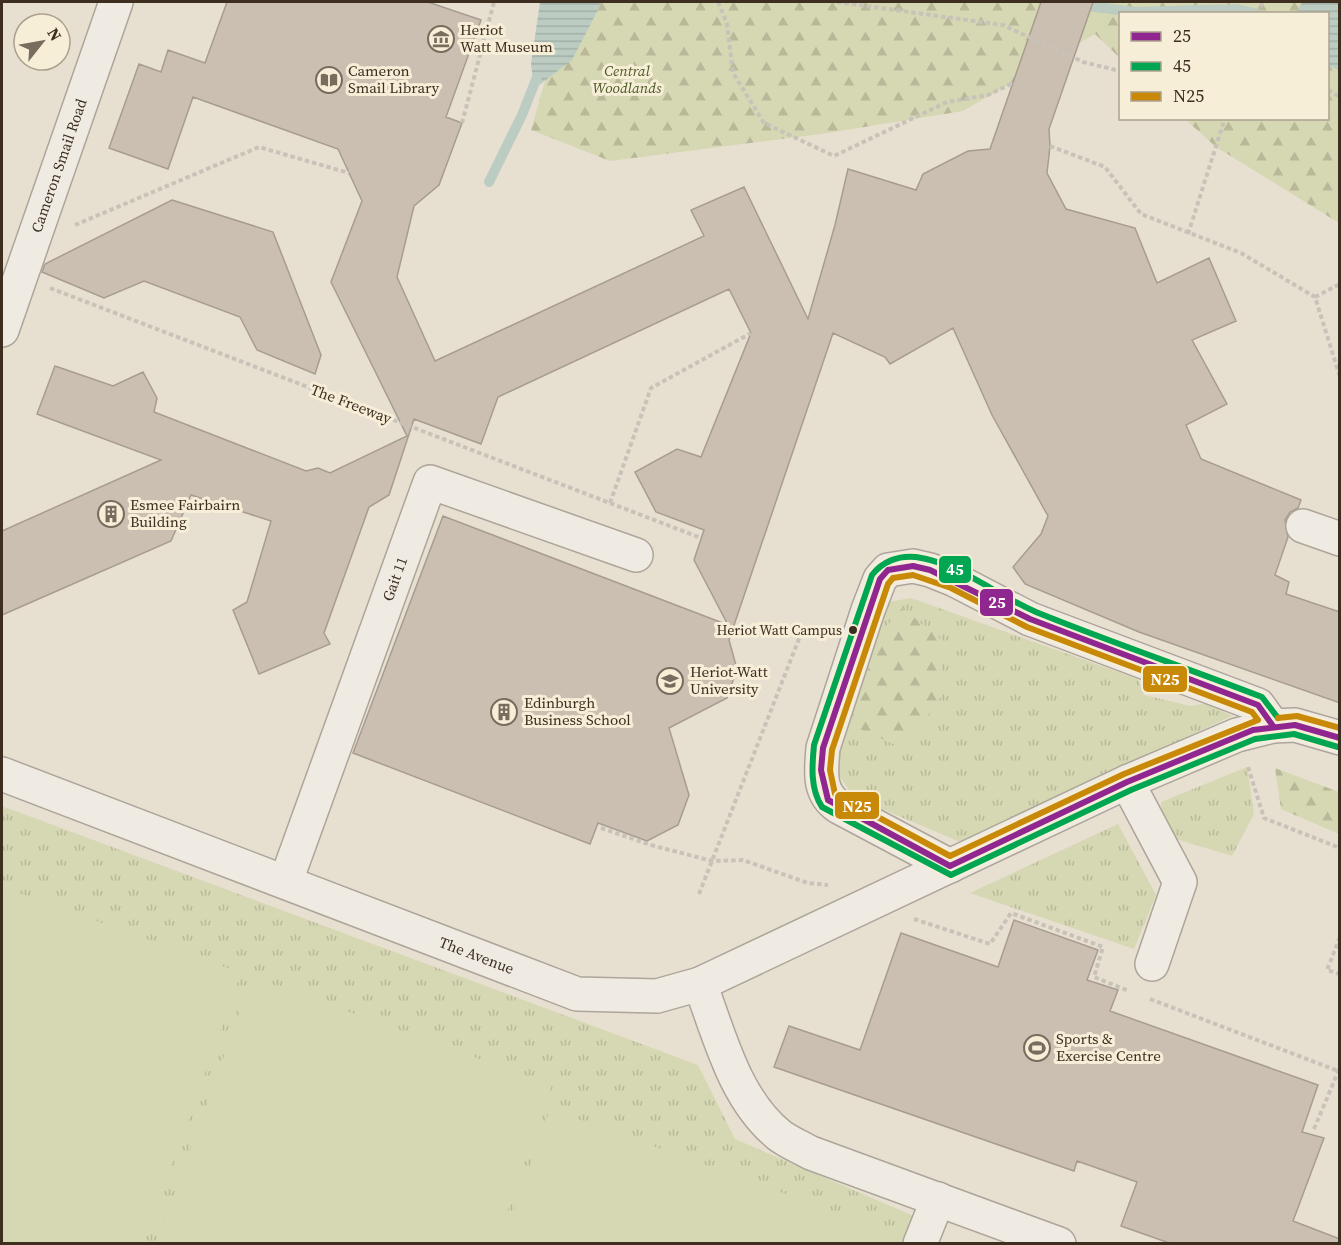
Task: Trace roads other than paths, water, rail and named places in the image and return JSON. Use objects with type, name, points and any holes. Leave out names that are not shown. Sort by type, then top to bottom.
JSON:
[{"type":"street","name":"Cameron Smail Road","points":[[2,330],[116,2]]},
{"type":"street","name":"Gait 11","points":[[286,881],[430,482],[636,555]]},
{"type":"street","points":[[1303,526],[1340,539]]},
{"type":"street","points":[[950,866],[839,807],[828,800],[824,791],[821,770],[823,748],[868,610],[880,579],[888,570],[913,566],[955,580],[1030,619],[1258,705],[1273,726]]},
{"type":"street","name":"The Avenue","points":[[2,774],[577,994],[657,996],[700,984],[1127,782],[1237,735],[1273,726],[1294,725],[1340,738]]},
{"type":"street","points":[[1127,782],[1180,882],[1152,964]]},
{"type":"street","points":[[700,984],[735,1077],[760,1117],[780,1136],[811,1153],[1059,1244]]},
{"type":"street","points":[[920,1244],[938,1199]]},
{"type":"waterway","points":[[1057,2],[1135,12]]},
{"type":"waterway","points":[[1135,12],[1237,9],[1250,12]]},
{"type":"waterway","points":[[489,182],[522,115],[537,77]]},
{"type":"place","name":"Heriot Watt Museum","points":[[441,39]]},
{"type":"place","name":"Cameron Smail Library","points":[[329,80]]},
{"type":"place","name":"Esmee Fairbairn Building","points":[[111,514]]},
{"type":"place","name":"Heriot Watt Campus","points":[[853,630]]},
{"type":"place","name":"Heriot-Watt University","points":[[670,681]]},
{"type":"place","name":"Edinburgh Business School","points":[[504,712]]},
{"type":"place","name":"Sports & Exercise Centre","points":[[1037,1048]]},
{"type":"park label","name":"Central Woodlands","points":[[627,80]]}]
